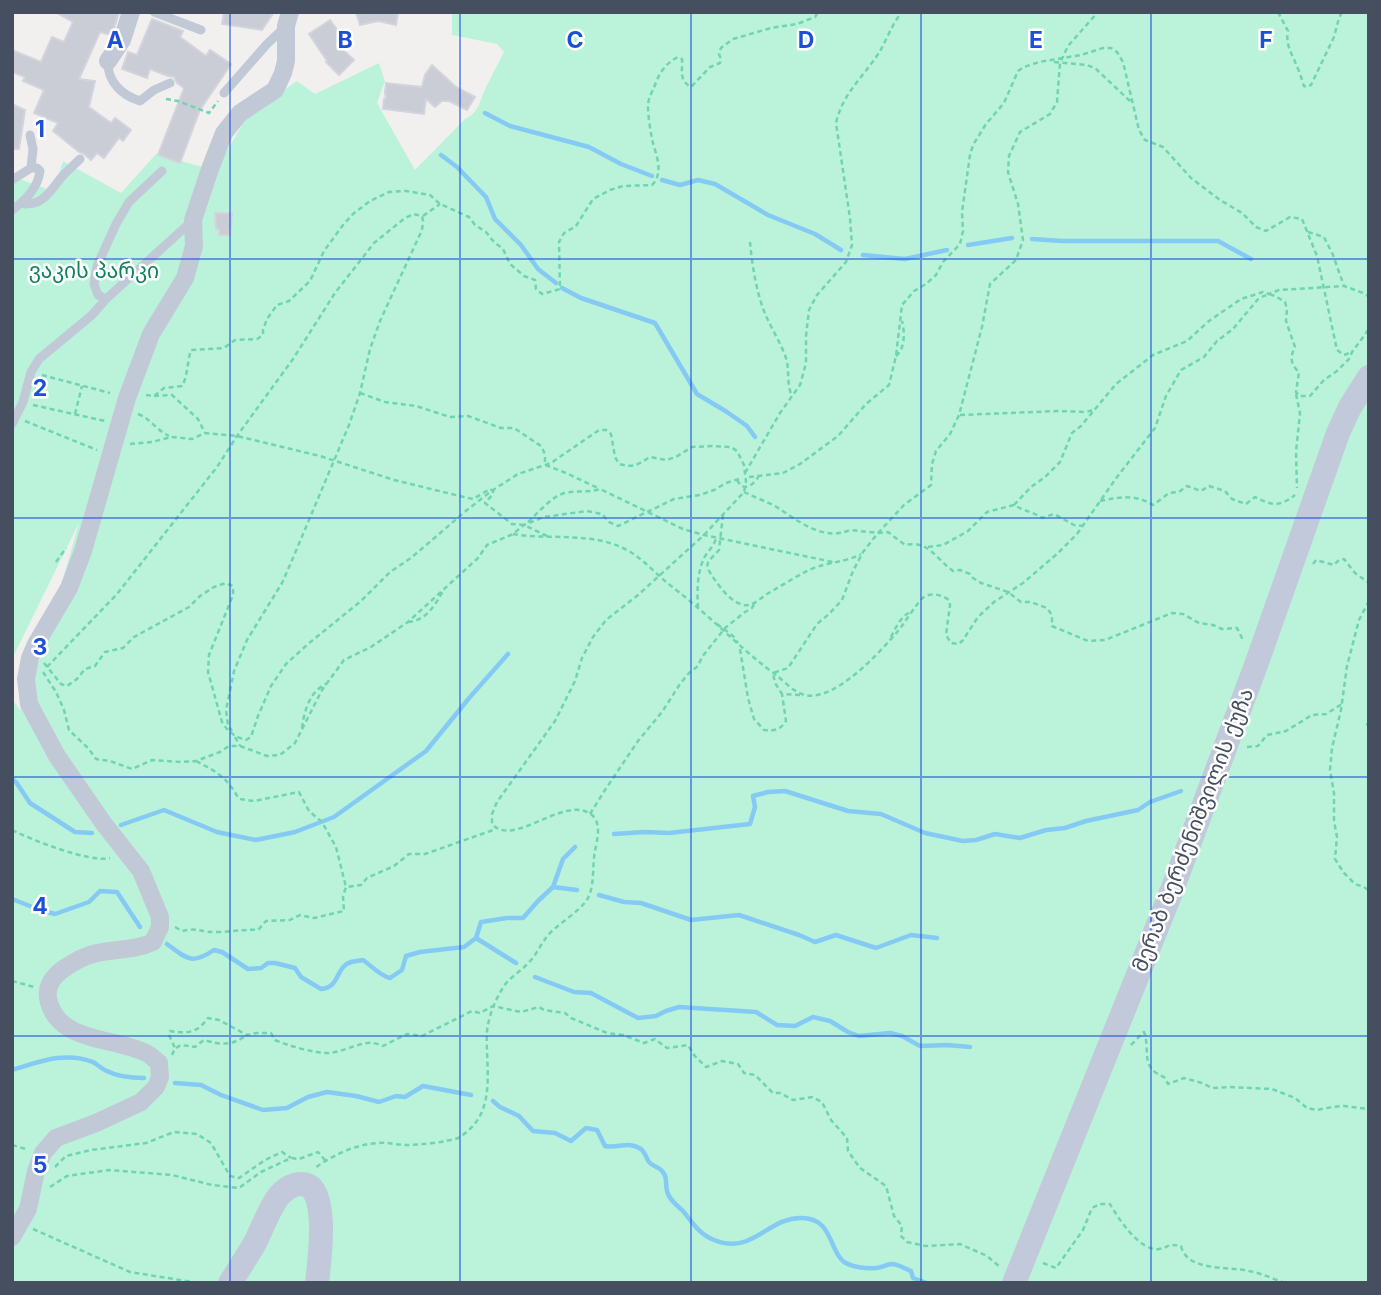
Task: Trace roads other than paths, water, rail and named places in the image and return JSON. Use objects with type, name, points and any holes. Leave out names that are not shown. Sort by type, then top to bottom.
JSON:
[{"type":"street","points":[[108,61],[122,40],[131,12]]},
{"type":"street","points":[[16,1230],[28,1209],[36,1171],[43,1153],[56,1138],[141,1102],[156,1087],[160,1077],[159,1063],[148,1053],[86,1036],[66,1026],[55,1016],[50,1006],[47,991],[54,977],[65,967],[99,952],[142,947],[153,942],[160,928],[160,916],[141,871],[73,782],[29,704],[26,679],[30,657],[69,588],[83,551],[129,393],[151,334],[186,278],[194,246],[193,220],[209,169],[224,133],[240,113],[275,90],[283,73],[288,19]]},
{"type":"street","name":"მერაბ ბერძენიშვილის ქუჩა","points":[[1014,1283],[1172,890],[1338,433],[1369,377]]},
{"type":"street","points":[[230,1283],[255,1243],[278,1198],[288,1187],[297,1184],[312,1188],[319,1202],[321,1213],[317,1283]]},
{"type":"lane","points":[[154,12],[201,30]]},
{"type":"lane","points":[[224,93],[288,19]]},
{"type":"lane","points":[[108,61],[108,71],[115,85],[135,100],[170,83]]},
{"type":"lane","points":[[30,135],[33,149],[31,168]]},
{"type":"lane","points":[[24,201],[28,205],[47,196],[80,159]]},
{"type":"lane","points":[[12,180],[31,168],[40,171],[34,188],[24,201],[12,210]]},
{"type":"lane","points":[[106,299],[98,295],[94,284],[97,266],[129,202],[162,171]]},
{"type":"lane","points":[[12,424],[26,402],[39,359],[92,315],[193,220]]},
{"type":"waterway","points":[[485,113],[510,126],[589,147],[652,176]]},
{"type":"waterway","points":[[441,155],[457,167],[486,197],[495,219],[521,245],[538,269],[556,283]]},
{"type":"waterway","points":[[662,180],[680,185],[698,180],[715,184],[768,215],[815,234],[841,250]]},
{"type":"waterway","points":[[968,245],[1012,238]]},
{"type":"waterway","points":[[1032,239],[1218,241],[1251,259]]},
{"type":"waterway","points":[[863,255],[905,259],[947,250]]},
{"type":"waterway","points":[[562,288],[581,298],[655,323],[697,394],[747,426],[755,437]]},
{"type":"waterway","points":[[121,825],[164,810],[217,832],[256,840],[295,832],[334,817],[426,751],[508,654]]},
{"type":"waterway","points":[[12,779],[30,803],[75,832],[92,833]]},
{"type":"waterway","points":[[614,834],[669,833],[750,824],[755,807],[753,796],[785,791],[848,811],[881,814],[925,833],[963,841],[995,834],[1020,838],[1138,810],[1150,802],[1181,791]]},
{"type":"waterway","points":[[167,944],[195,959],[214,950],[222,952],[248,969],[261,968],[268,963],[295,968],[301,977],[321,989],[332,985],[342,968],[354,961],[363,960],[390,978],[402,970],[406,956],[464,947],[476,938],[481,922],[523,918],[553,887],[563,859],[575,847]]},
{"type":"waterway","points":[[553,887],[577,890]]},
{"type":"waterway","points":[[12,899],[55,914],[89,902],[100,891],[117,892],[140,927]]},
{"type":"waterway","points":[[599,895],[624,902],[641,903],[691,920],[739,915],[815,942],[836,935],[876,948],[911,935],[937,938]]},
{"type":"waterway","points":[[476,938],[516,963]]},
{"type":"waterway","points":[[535,977],[574,992],[591,993],[638,1018],[656,1016],[679,1007],[756,1012],[777,1025],[795,1026],[813,1017],[830,1021],[859,1036],[890,1033],[920,1046],[970,1047]]},
{"type":"waterway","points":[[12,1070],[42,1061],[72,1057],[93,1062],[116,1075],[144,1078]]},
{"type":"waterway","points":[[175,1083],[201,1085],[263,1110],[287,1108],[308,1097],[327,1092],[379,1102],[396,1096],[405,1097],[423,1086],[471,1095]]},
{"type":"waterway","points":[[493,1101],[519,1116],[533,1131],[555,1133],[571,1141],[586,1128],[597,1130],[605,1146],[631,1145],[641,1149],[649,1162],[664,1173],[671,1200],[700,1232],[709,1238],[728,1244],[739,1243],[791,1219],[813,1220],[825,1229],[844,1262],[868,1268],[896,1265],[911,1271],[913,1278],[927,1283]]},
{"type":"park label","name":"ვაკის პარკი","points":[[94,271]]}]
